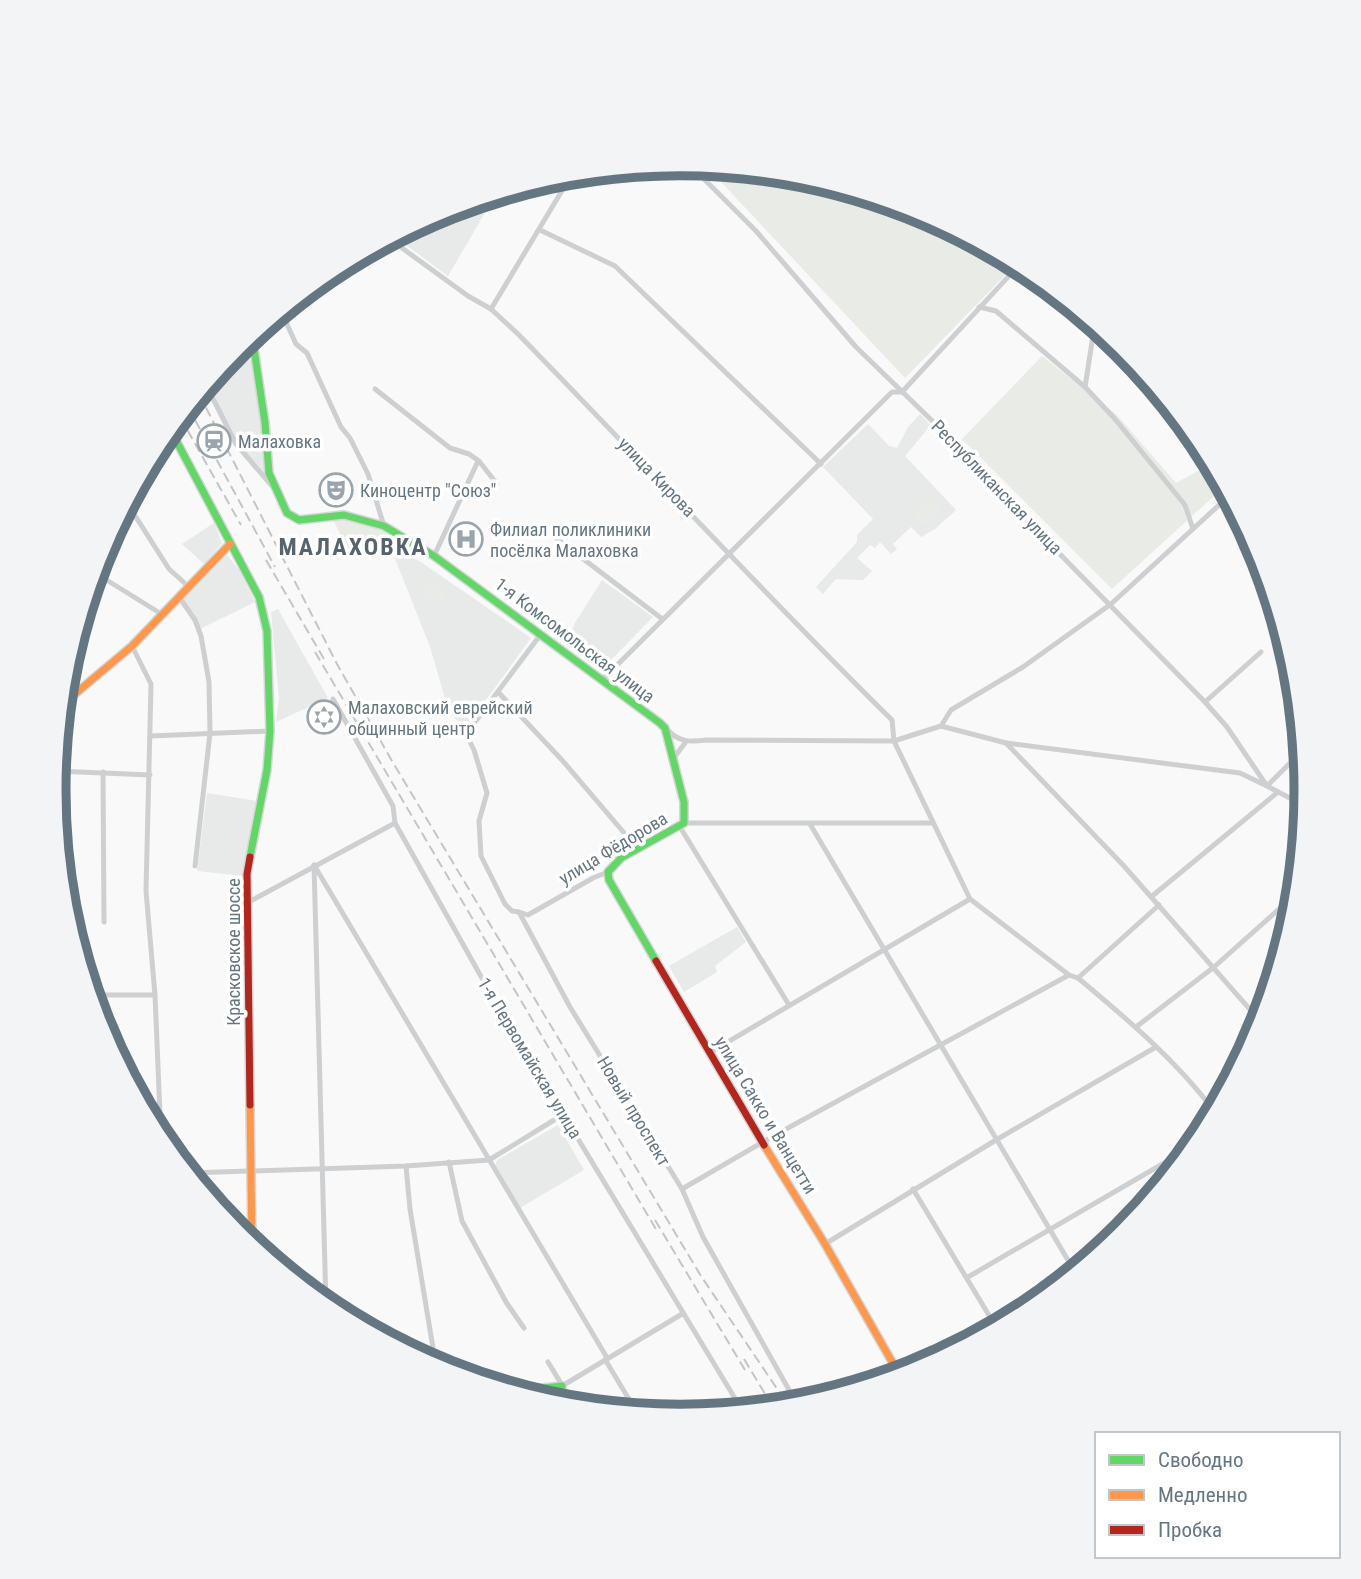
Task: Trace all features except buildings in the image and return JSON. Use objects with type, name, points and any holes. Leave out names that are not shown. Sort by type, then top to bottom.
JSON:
[{"type":"main road","points":[[254,348],[274,488]]},
{"type":"main road","name":"Красковское шоссе","points":[[176,440],[260,597],[267,631],[270,732],[267,770],[247,874],[252,1229]]},
{"type":"main road","name":"1-я Комсомольская улица","points":[[274,488],[287,513],[295,519],[344,514],[384,526],[434,556],[665,728]]},
{"type":"main road","points":[[74,695],[132,646],[230,544]]},
{"type":"main road","points":[[665,728],[684,802],[682,825]]},
{"type":"main road","name":"улица Фёдорова","points":[[608,872],[621,858],[682,825]]},
{"type":"main road","name":"улица Сакко и Ванцетти","points":[[608,872],[614,891],[825,1244],[894,1365]]},
{"type":"main road","points":[[544,1388],[562,1386]]},
{"type":"street","name":"Республиканская улица","points":[[702,177],[756,231],[856,347],[950,438],[999,492],[1205,702],[1227,727],[1267,786],[1294,800]]},
{"type":"street","points":[[491,309],[564,187]]},
{"type":"street","points":[[558,188],[562,190]]},
{"type":"street","points":[[540,230],[615,266],[821,464]]},
{"type":"street","name":"улица Кирова","points":[[399,244],[468,296],[491,309],[526,342],[730,553],[790,620],[892,720],[894,741],[970,899]]},
{"type":"street","points":[[602,680],[661,618],[892,392],[902,391],[1012,273]]},
{"type":"street","points":[[979,307],[996,311],[1085,387],[1141,449],[1185,505],[1193,529]]},
{"type":"street","points":[[285,320],[296,344],[307,353],[341,427],[350,438],[369,474],[384,526]]},
{"type":"street","points":[[1085,387],[1093,335]]},
{"type":"street","points":[[375,389],[450,448],[470,454],[498,484]]},
{"type":"street","points":[[211,395],[236,444],[274,488]]},
{"type":"street","points":[[434,556],[479,461]]},
{"type":"street","points":[[941,726],[951,710],[1023,667],[1111,604],[1222,502]]},
{"type":"street","points":[[133,512],[169,569],[189,587]]},
{"type":"street","points":[[557,539],[661,618]]},
{"type":"street","points":[[104,578],[163,615]]},
{"type":"street","points":[[180,597],[195,620],[201,636],[209,682],[209,733],[195,866]]},
{"type":"street","points":[[541,634],[498,692],[562,760],[637,848]]},
{"type":"street","points":[[132,646],[151,684],[146,891],[155,995],[160,1114]]},
{"type":"street","points":[[1205,702],[1261,652]]},
{"type":"street","name":"Новый проспект","points":[[498,692],[466,734],[474,750],[487,793],[479,821],[481,856],[505,904],[512,911],[519,912],[570,1007],[682,1189],[703,1237],[791,1393]]},
{"type":"street","name":"1-я Первомайская улица","points":[[333,699],[393,806],[395,823],[497,1005],[736,1400]]},
{"type":"street","points":[[665,728],[685,743],[707,740],[894,741],[941,726],[1006,743],[1219,769],[1240,773],[1267,786],[1293,760]]},
{"type":"street","points":[[151,736],[270,732]]},
{"type":"street","points":[[673,759],[685,743]]},
{"type":"street","points":[[1006,743],[1152,897],[1252,1013]]},
{"type":"street","points":[[67,771],[150,775]]},
{"type":"street","points":[[103,772],[104,922]]},
{"type":"street","points":[[1152,897],[1278,792]]},
{"type":"street","points":[[247,904],[395,823]]},
{"type":"street","points":[[682,825],[932,823]]},
{"type":"street","points":[[810,824],[1070,1264]]},
{"type":"street","points":[[682,825],[789,1005]]},
{"type":"street","points":[[314,865],[606,1356],[606,1361],[630,1401]]},
{"type":"street","points":[[314,865],[325,1290]]},
{"type":"street","name":"улица Фёдорова","points":[[519,912],[528,915],[608,872]]},
{"type":"street","points":[[709,1053],[970,899],[1069,975],[1078,978],[1136,1027],[1208,1103]]},
{"type":"street","points":[[1078,978],[1159,905]]},
{"type":"street","points":[[1136,1027],[1214,967],[1284,905]]},
{"type":"street","points":[[682,1189],[1069,975]]},
{"type":"street","points":[[102,995],[155,995]]},
{"type":"street","points":[[825,1244],[1156,1047]]},
{"type":"street","points":[[201,1173],[321,1170],[489,1160],[564,1114]]},
{"type":"street","points":[[968,1277],[1171,1159]]},
{"type":"street","points":[[449,1162],[462,1221],[506,1302],[524,1328]]},
{"type":"street","points":[[406,1166],[410,1209],[434,1351]]},
{"type":"street","points":[[914,1189],[991,1318]]},
{"type":"street","points":[[562,1386],[682,1314]]},
{"type":"street","points":[[548,1362],[566,1393]]},
{"type":"shaded area","points":[[716,177],[800,187],[878,208],[952,239],[1009,271],[905,378]]},
{"type":"shaded area","points":[[489,206],[448,276],[403,242]]},
{"type":"shaded area","points":[[251,350],[263,422],[267,478],[237,443],[212,394]]},
{"type":"shaded area","points":[[1042,356],[1117,415],[1176,483],[1203,468],[1217,493],[1112,589],[962,439]]},
{"type":"shaded area","points":[[920,414],[931,425],[905,456],[956,510],[935,529],[921,537],[911,527],[893,544],[897,549],[891,554],[880,542],[875,548],[870,545],[857,558],[872,571],[863,580],[836,579],[823,594],[816,587],[857,542],[857,535],[873,519],[823,467],[868,424],[889,446],[897,448],[908,427]]},
{"type":"shaded area","points":[[931,497],[941,510],[924,525],[913,516],[914,512]]},
{"type":"shaded area","points":[[333,519],[368,524],[401,539],[388,551],[374,543],[373,555],[350,556]]},
{"type":"shaded area","points":[[214,523],[222,543],[204,564],[182,544]]},
{"type":"shaded area","points":[[401,551],[531,638],[465,729],[449,712],[430,647],[394,556]]},
{"type":"shaded area","points":[[227,555],[239,570],[255,602],[200,629],[183,599]]},
{"type":"shaded area","points":[[430,580],[448,594],[439,606],[421,592]]},
{"type":"shaded area","points":[[602,580],[653,617],[603,668],[568,640],[575,623]]},
{"type":"shaded area","points":[[278,609],[328,698],[276,722],[279,698],[271,612]]},
{"type":"shaded area","points":[[207,793],[257,801],[244,876],[197,871]]},
{"type":"shaded area","points":[[737,927],[746,942],[715,966],[717,972],[684,992],[669,966]]},
{"type":"shaded area","points":[[558,1125],[584,1170],[520,1208],[495,1166],[497,1160]]},
{"type":"railway","points":[[204,403],[337,664],[392,761],[701,1276],[781,1395]]},
{"type":"railway","points":[[193,416],[275,567]]},
{"type":"railway","points":[[185,427],[241,525]]},
{"type":"railway","points":[[266,560],[324,659]]},
{"type":"railway","points":[[315,652],[657,1231]]},
{"type":"railway","points":[[655,1220],[745,1370]]},
{"type":"railway","points":[[744,1359],[767,1397]]},
{"type":"traffic: fast","points":[[254,348],[269,473],[287,513],[299,520],[344,515],[384,526],[434,556],[665,728],[684,802],[684,823],[621,858],[608,872],[609,880],[656,961]]},
{"type":"traffic: fast","points":[[176,440],[259,597],[267,631],[270,731],[267,770],[250,857]]},
{"type":"traffic: fast","points":[[544,1388],[562,1386]]},
{"type":"traffic: slow","points":[[74,695],[132,646],[230,544]]},
{"type":"traffic: slow","points":[[250,1105],[252,1229]]},
{"type":"traffic: slow","points":[[764,1145],[825,1244],[894,1365]]},
{"type":"traffic: jam","points":[[250,857],[247,874],[250,1105]]},
{"type":"traffic: jam","points":[[656,961],[764,1145]]},
{"type":"place","name":"Малаховка","points":[[214,441]]},
{"type":"place","name":"Киноцентр \"Союз\"","points":[[336,490]]},
{"type":"place","name":"Филиал поликлиники посёлка Малаховка","points":[[466,539]]},
{"type":"place","name":"Малаховский еврейский общинный центр","points":[[324,717]]},
{"type":"district","name":"МАЛАХОВКА","points":[[353,547]]}]
